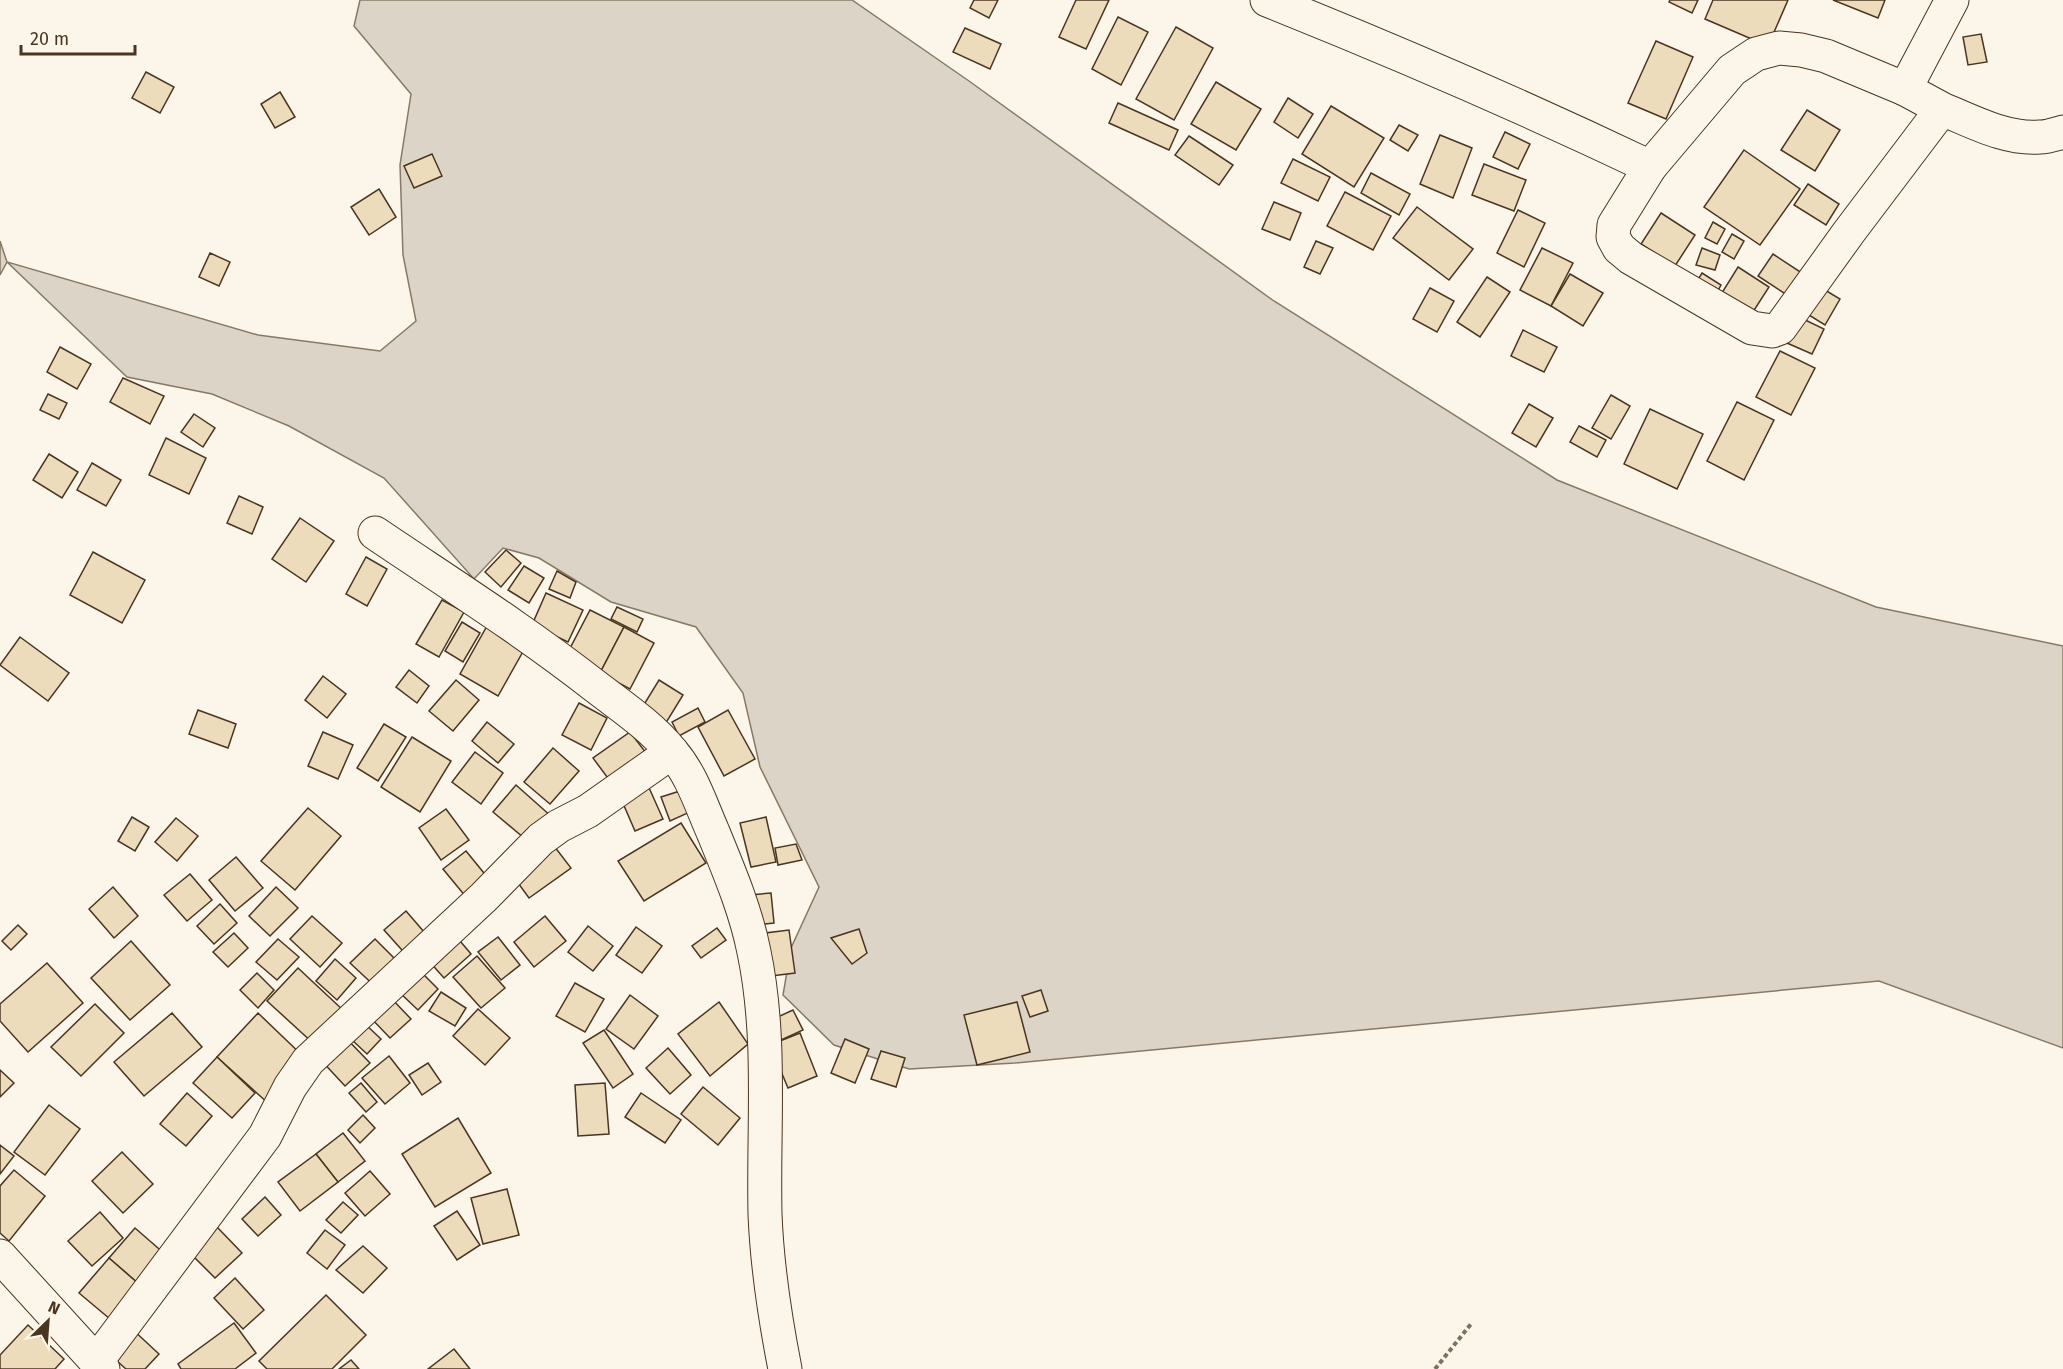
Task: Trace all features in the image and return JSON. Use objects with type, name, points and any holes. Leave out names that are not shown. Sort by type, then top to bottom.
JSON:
[{"type":"street","points":[[1267,0],[1363,38],[1546,118],[1650,167]]},
{"type":"street","points":[[1905,89],[1952,0]]},
{"type":"street","points":[[1942,109],[1780,328],[1772,331],[1752,327],[1631,258],[1619,248],[1613,237],[1614,225],[1650,167],[1732,70],[1756,54],[1779,48],[1826,56],[1905,89],[1942,109],[2000,132],[2021,137],[2041,137],[2063,132]]},
{"type":"street","points":[[375,533],[576,671],[652,731],[672,752],[690,778],[730,871],[754,951],[765,1051],[765,1214],[768,1259],[775,1317],[785,1369]]},
{"type":"street","points":[[0,1256],[100,1365],[265,1136],[290,1087],[308,1061],[484,897],[541,839],[588,811],[672,752]]},
{"type":"path","points":[[1435,1369],[1472,1324]]},
{"type":"shaded area","points":[[360,0],[852,0],[969,81],[1274,301],[1557,480],[1876,607],[2063,646],[2063,1048],[1879,981],[1015,1063],[909,1069],[834,1045],[783,995],[791,948],[819,887],[760,767],[743,693],[696,627],[611,602],[539,558],[503,548],[474,579],[384,478],[289,426],[212,394],[127,377],[7,262],[258,335],[380,351],[416,321],[403,255],[400,165],[411,94],[354,26]]},
{"type":"shaded area","points":[[0,241],[7,262],[0,275]]},
{"type":"building","points":[[974,0],[998,0],[989,18],[970,8]]},
{"type":"building","points":[[1076,0],[1109,0],[1086,49],[1059,37]]},
{"type":"building","points":[[1670,0],[1698,0],[1692,13],[1669,2]]},
{"type":"building","points":[[1713,0],[1788,0],[1768,46],[1705,19]]},
{"type":"building","points":[[1833,0],[1885,0],[1878,18]]},
{"type":"building","points":[[1118,17],[1148,32],[1121,85],[1092,69]]},
{"type":"building","points":[[1176,27],[1213,48],[1174,120],[1136,99]]},
{"type":"building","points":[[965,28],[1001,44],[990,69],[953,52]]},
{"type":"building","points":[[1981,34],[1987,62],[1968,65],[1963,37]]},
{"type":"building","points":[[1656,41],[1693,57],[1666,119],[1628,103]]},
{"type":"building","points":[[146,72],[174,87],[160,113],[132,98]]},
{"type":"building","points":[[1216,82],[1261,109],[1236,150],[1191,124]]},
{"type":"building","points":[[280,92],[295,117],[275,128],[261,104]]},
{"type":"building","points":[[1288,98],[1313,114],[1298,138],[1274,122]]},
{"type":"building","points":[[1118,103],[1178,130],[1169,150],[1109,123]]},
{"type":"building","points":[[1331,106],[1384,138],[1354,187],[1302,154]]},
{"type":"building","points":[[1807,110],[1840,130],[1815,171],[1781,150]]},
{"type":"building","points":[[1399,125],[1418,135],[1408,151],[1390,140]]},
{"type":"building","points":[[1505,132],[1530,144],[1518,169],[1493,157]]},
{"type":"building","points":[[1440,135],[1472,148],[1453,198],[1420,184]]},
{"type":"building","points":[[1189,136],[1233,165],[1219,185],[1175,155]]},
{"type":"building","points":[[1744,150],[1800,189],[1760,245],[1704,207]]},
{"type":"building","points":[[432,154],[442,176],[414,188],[404,166]]},
{"type":"building","points":[[1293,159],[1330,177],[1318,201],[1281,183]]},
{"type":"building","points":[[1484,164],[1526,180],[1514,211],[1472,195]]},
{"type":"building","points":[[1371,173],[1410,194],[1399,215],[1361,193]]},
{"type":"building","points":[[1808,184],[1839,204],[1826,225],[1794,205]]},
{"type":"building","points":[[379,189],[396,217],[369,235],[351,207]]},
{"type":"building","points":[[1345,192],[1391,216],[1373,250],[1327,226]]},
{"type":"building","points":[[1274,202],[1301,213],[1290,240],[1262,229]]},
{"type":"building","points":[[1417,207],[1473,249],[1449,280],[1393,238]]},
{"type":"building","points":[[1518,210],[1545,223],[1524,267],[1497,253]]},
{"type":"building","points":[[1661,213],[1695,235],[1675,266],[1641,244]]},
{"type":"building","points":[[1713,222],[1725,229],[1717,244],[1705,238]]},
{"type":"building","points":[[1732,234],[1744,241],[1734,259],[1722,252]]},
{"type":"building","points":[[1316,241],[1333,248],[1320,274],[1304,267]]},
{"type":"building","points":[[1542,248],[1573,263],[1551,306],[1520,290]]},
{"type":"building","points":[[1702,248],[1720,255],[1715,270],[1696,265]]},
{"type":"building","points":[[210,253],[230,262],[219,286],[199,277]]},
{"type":"building","points":[[1773,254],[1808,277],[1793,299],[1758,276]]},
{"type":"building","points":[[1738,267],[1769,287],[1751,315],[1720,296]]},
{"type":"building","points":[[1702,273],[1721,285],[1711,303],[1691,291]]},
{"type":"building","points":[[1570,274],[1603,293],[1583,326],[1551,306]]},
{"type":"building","points":[[1487,277],[1510,292],[1480,337],[1457,322]]},
{"type":"building","points":[[1820,287],[1840,299],[1825,325],[1804,312]]},
{"type":"building","points":[[1430,288],[1454,301],[1437,332],[1413,319]]},
{"type":"building","points":[[1799,317],[1824,329],[1812,354],[1787,343]]},
{"type":"building","points":[[1523,330],[1557,347],[1544,372],[1511,356]]},
{"type":"building","points":[[60,347],[91,364],[77,389],[47,372]]},
{"type":"building","points":[[1780,351],[1815,368],[1791,415],[1756,397]]},
{"type":"building","points":[[123,378],[164,396],[150,424],[110,402]]},
{"type":"building","points":[[48,394],[67,403],[59,419],[40,410]]},
{"type":"building","points":[[1611,395],[1630,406],[1611,439],[1592,428]]},
{"type":"building","points":[[1737,402],[1774,420],[1744,480],[1707,461]]},
{"type":"building","points":[[1529,404],[1553,418],[1536,447],[1512,433]]},
{"type":"building","points":[[1650,409],[1703,434],[1677,489],[1624,464]]},
{"type":"building","points":[[194,414],[215,428],[203,447],[181,432]]},
{"type":"building","points":[[1579,426],[1606,440],[1597,457],[1570,442]]},
{"type":"building","points":[[166,438],[206,458],[189,494],[149,475]]},
{"type":"building","points":[[49,454],[78,472],[62,498],[33,480]]},
{"type":"building","points":[[92,463],[121,480],[106,506],[77,490]]},
{"type":"building","points":[[239,496],[263,507],[252,534],[227,523]]},
{"type":"building","points":[[300,518],[334,541],[306,582],[272,559]]},
{"type":"building","points":[[506,550],[521,563],[501,587],[485,572]]},
{"type":"building","points":[[93,552],[145,580],[122,623],[70,595]]},
{"type":"building","points":[[366,557],[387,569],[367,606],[346,594]]},
{"type":"building","points":[[524,566],[544,578],[529,603],[508,590]]},
{"type":"building","points":[[557,571],[576,582],[570,598],[549,589]]},
{"type":"building","points":[[546,593],[583,610],[568,642],[532,625]]},
{"type":"building","points":[[442,600],[464,612],[439,657],[416,644]]},
{"type":"building","points":[[617,607],[643,619],[637,632],[611,619]]},
{"type":"building","points":[[590,610],[624,627],[600,673],[566,656]]},
{"type":"building","points":[[462,622],[480,633],[463,662],[445,651]]},
{"type":"building","points":[[487,626],[525,648],[498,696],[460,674]]},
{"type":"building","points":[[624,627],[654,643],[630,689],[600,673]]},
{"type":"building","points":[[20,637],[69,673],[48,701],[0,665]]},
{"type":"building","points":[[409,670],[429,686],[417,703],[396,687]]},
{"type":"building","points":[[323,676],[346,694],[327,718],[305,700]]},
{"type":"building","points":[[456,680],[479,700],[453,731],[429,711]]},
{"type":"building","points":[[659,680],[683,695],[664,726],[640,711]]},
{"type":"building","points":[[579,703],[607,718],[591,750],[562,735]]},
{"type":"building","points":[[698,708],[705,722],[679,736],[672,722]]},
{"type":"building","points":[[198,710],[236,724],[228,748],[189,734]]},
{"type":"building","points":[[728,710],[755,759],[724,776],[698,727]]},
{"type":"building","points":[[487,722],[514,744],[498,763],[472,741]]},
{"type":"building","points":[[384,724],[406,737],[378,781],[357,768]]},
{"type":"building","points":[[323,732],[353,745],[338,779],[308,766]]},
{"type":"building","points":[[630,732],[650,758],[613,785],[593,758]]},
{"type":"building","points":[[412,737],[451,761],[420,812],[381,787]]},
{"type":"building","points":[[553,748],[579,771],[550,804],[524,782]]},
{"type":"building","points":[[475,752],[503,773],[481,804],[452,782]]},
{"type":"building","points":[[646,781],[663,819],[635,831],[619,794]]},
{"type":"building","points":[[516,785],[552,817],[530,843],[493,812]]},
{"type":"building","points":[[680,791],[690,812],[670,821],[661,797]]},
{"type":"building","points":[[308,808],[341,836],[295,890],[261,861]]},
{"type":"building","points":[[446,809],[469,840],[441,860],[419,828]]},
{"type":"building","points":[[132,817],[149,827],[135,851],[118,841]]},
{"type":"building","points":[[766,817],[776,862],[751,867],[740,823]]},
{"type":"building","points":[[176,818],[198,836],[177,861],[155,842]]},
{"type":"building","points":[[681,823],[706,863],[644,901],[618,861]]},
{"type":"building","points":[[551,842],[571,868],[529,898],[510,872]]},
{"type":"building","points":[[796,844],[802,860],[778,865],[775,848]]},
{"type":"building","points":[[466,851],[488,878],[466,897],[443,869]]},
{"type":"building","points":[[236,857],[263,888],[235,911],[209,880]]},
{"type":"building","points":[[190,874],[212,900],[187,921],[164,895]]},
{"type":"building","points":[[113,887],[138,916],[114,938],[89,909]]},
{"type":"building","points":[[276,887],[298,908],[270,936],[249,916]]},
{"type":"building","points":[[771,893],[774,923],[753,925],[750,895]]},
{"type":"building","points":[[220,904],[237,923],[214,944],[197,926]]},
{"type":"building","points":[[406,911],[431,940],[410,959],[384,930]]},
{"type":"building","points":[[312,916],[342,943],[320,967],[290,939]]},
{"type":"building","points":[[545,916],[566,941],[534,967],[514,942]]},
{"type":"building","points":[[18,925],[27,934],[11,950],[2,941]]},
{"type":"building","points":[[588,926],[613,946],[593,971],[568,952]]},
{"type":"building","points":[[636,927],[662,946],[642,973],[616,955]]},
{"type":"building","points":[[717,928],[726,940],[701,958],[692,946]]},
{"type":"building","points":[[859,929],[867,953],[852,964],[831,938]]},
{"type":"building","points":[[789,930],[795,973],[763,977],[757,934]]},
{"type":"building","points":[[234,933],[248,948],[228,967],[213,952]]},
{"type":"building","points":[[455,935],[471,954],[444,978],[428,960]]},
{"type":"building","points":[[498,937],[520,965],[501,980],[478,952]]},
{"type":"building","points":[[278,939],[299,957],[277,980],[256,962]]},
{"type":"building","points":[[375,939],[402,966],[379,990],[350,963]]},
{"type":"building","points":[[131,941],[170,985],[130,1020],[91,978]]},
{"type":"building","points":[[477,956],[505,988],[481,1008],[453,977]]},
{"type":"building","points":[[335,959],[356,978],[337,1000],[316,981]]},
{"type":"building","points":[[47,963],[83,1003],[28,1052],[0,1021],[0,1004]]},
{"type":"building","points":[[298,968],[344,1011],[314,1044],[267,1001]]},
{"type":"building","points":[[419,970],[438,989],[418,1010],[398,991]]},
{"type":"building","points":[[257,973],[274,990],[258,1008],[240,990]]},
{"type":"building","points":[[575,983],[604,999],[585,1032],[556,1016]]},
{"type":"building","points":[[1041,990],[1048,1011],[1030,1017],[1022,996]]},
{"type":"building","points":[[441,992],[466,1008],[455,1026],[429,1011]]},
{"type":"building","points":[[630,995],[658,1016],[634,1049],[606,1029]]},
{"type":"building","points":[[390,997],[411,1019],[390,1038],[369,1016]]},
{"type":"building","points":[[719,1002],[748,1044],[710,1076],[678,1034]]},
{"type":"building","points":[[1017,1002],[1030,1052],[977,1065],[964,1015]]},
{"type":"building","points":[[95,1004],[124,1033],[81,1076],[51,1047]]},
{"type":"building","points":[[478,1009],[510,1038],[485,1065],[453,1036]]},
{"type":"building","points":[[793,1010],[803,1030],[779,1041],[769,1021]]},
{"type":"building","points":[[172,1013],[202,1047],[144,1096],[114,1062]]},
{"type":"building","points":[[258,1013],[307,1060],[269,1104],[217,1057]]},
{"type":"building","points":[[365,1024],[381,1039],[367,1054],[351,1039]]},
{"type":"building","points":[[604,1030],[633,1074],[613,1088],[583,1043]]},
{"type":"building","points":[[800,1033],[817,1076],[788,1088],[770,1045]]},
{"type":"building","points":[[344,1036],[370,1063],[345,1086],[319,1058]]},
{"type":"building","points":[[845,1039],[869,1049],[855,1083],[831,1073]]},
{"type":"building","points":[[668,1048],[691,1075],[670,1094],[646,1068]]},
{"type":"building","points":[[881,1051],[905,1058],[896,1087],[871,1079]]},
{"type":"building","points":[[389,1056],[410,1083],[385,1104],[362,1078]]},
{"type":"building","points":[[217,1057],[255,1093],[232,1118],[193,1083]]},
{"type":"building","points":[[428,1063],[441,1082],[422,1095],[409,1075]]},
{"type":"building","points":[[0,1070],[14,1083],[0,1097]]},
{"type":"building","points":[[361,1083],[377,1102],[366,1112],[349,1093]]},
{"type":"building","points":[[605,1083],[609,1134],[578,1136],[575,1085]]},
{"type":"building","points":[[703,1087],[740,1118],[718,1145],[681,1114]]},
{"type":"building","points":[[187,1093],[212,1116],[186,1146],[160,1124]]},
{"type":"building","points":[[641,1093],[681,1120],[665,1143],[625,1117]]},
{"type":"building","points":[[49,1105],[80,1129],[45,1175],[14,1152]]},
{"type":"building","points":[[363,1115],[375,1128],[360,1143],[348,1130]]},
{"type":"building","points":[[458,1118],[491,1173],[435,1207],[402,1154]]},
{"type":"building","points":[[343,1133],[365,1161],[338,1182],[316,1154]]},
{"type":"building","points":[[0,1145],[14,1156],[0,1174]]},
{"type":"building","points":[[122,1152],[153,1184],[123,1213],[92,1181]]},
{"type":"building","points":[[316,1154],[338,1182],[300,1211],[278,1182]]},
{"type":"building","points":[[14,1170],[45,1196],[9,1241],[0,1233],[0,1186]]},
{"type":"building","points":[[370,1171],[390,1194],[365,1216],[345,1193]]},
{"type":"building","points":[[507,1189],[519,1235],[483,1244],[471,1198]]},
{"type":"building","points":[[265,1197],[281,1215],[258,1236],[242,1219]]},
{"type":"building","points":[[343,1202],[358,1215],[341,1233],[326,1220]]},
{"type":"building","points":[[457,1211],[480,1245],[457,1260],[434,1226]]},
{"type":"building","points":[[100,1212],[123,1238],[92,1266],[68,1241]]},
{"type":"building","points":[[217,1227],[242,1253],[215,1278],[190,1253]]},
{"type":"building","points":[[135,1228],[166,1255],[140,1285],[109,1258]]},
{"type":"building","points":[[325,1230],[345,1245],[327,1269],[307,1253]]},
{"type":"building","points":[[363,1246],[387,1268],[363,1293],[336,1270]]},
{"type":"building","points":[[109,1258],[140,1285],[110,1319],[79,1293]]},
{"type":"building","points":[[235,1278],[264,1310],[243,1329],[214,1298]]},
{"type":"building","points":[[326,1295],[366,1335],[332,1369],[267,1369],[259,1361]]},
{"type":"building","points":[[234,1323],[256,1353],[235,1369],[181,1369],[178,1364]]},
{"type":"building","points":[[28,1325],[64,1359],[55,1369],[0,1369],[0,1355]]},
{"type":"building","points":[[131,1328],[159,1354],[145,1369],[126,1369],[108,1353]]},
{"type":"building","points":[[454,1349],[470,1369],[428,1369]]},
{"type":"building","points":[[351,1360],[359,1369],[339,1369]]}]
